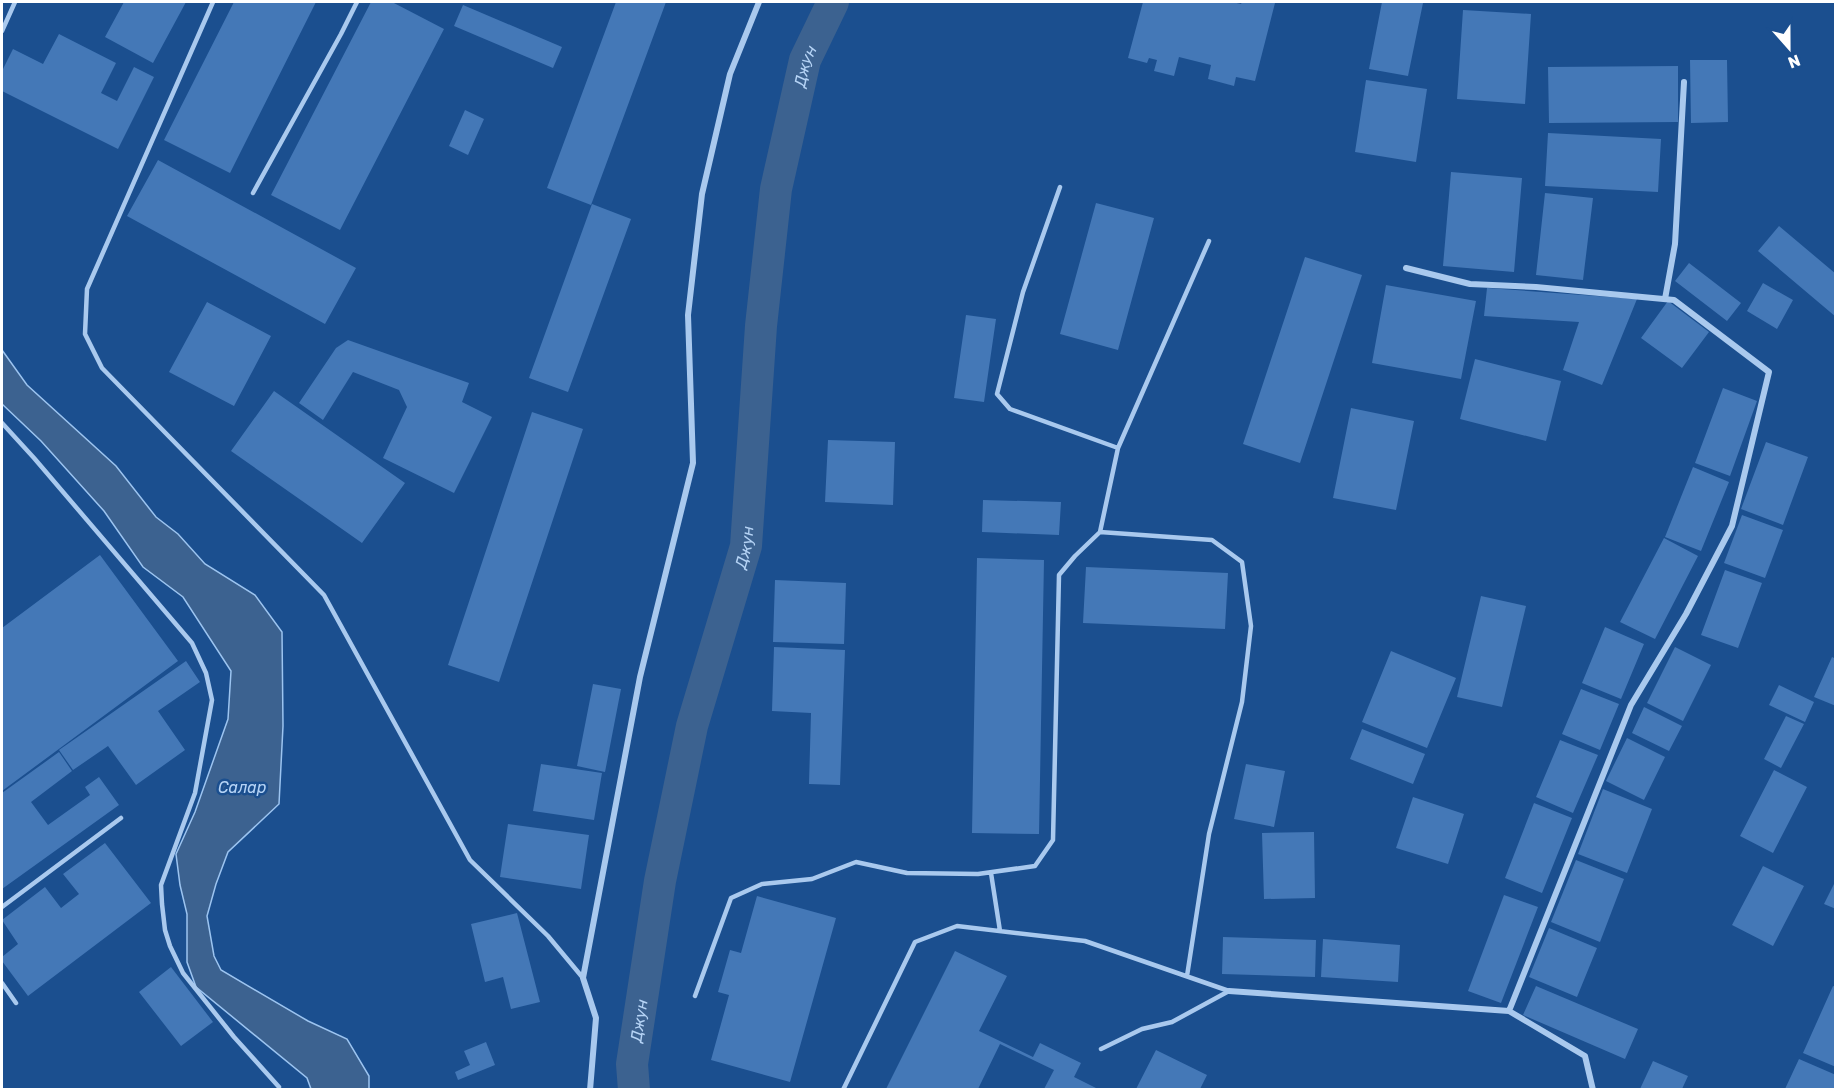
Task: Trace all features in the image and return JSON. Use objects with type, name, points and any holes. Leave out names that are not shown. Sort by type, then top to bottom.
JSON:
[{"type":"street","points":[[590,1089],[596,1018],[583,978],[640,677],[693,463],[688,315],[702,194],[730,74],[759,2]]},
{"type":"street","points":[[1665,299],[1675,244],[1684,82]]},
{"type":"street","points":[[1406,268],[1470,284],[1536,287],[1674,300],[1769,372],[1732,526],[1686,614],[1631,705],[1509,1011]]},
{"type":"street","points":[[1229,990],[1509,1011],[1585,1056],[1593,1089]]},
{"type":"lane","points":[[2,31],[15,2]]},
{"type":"lane","points":[[213,2],[87,289],[85,334],[102,368],[324,595],[470,860],[548,936],[583,978]]},
{"type":"lane","points":[[253,193],[357,2]]},
{"type":"lane","points":[[1060,187],[1023,292],[997,394],[1010,409],[1118,448]]},
{"type":"lane","points":[[695,996],[731,898],[762,884],[812,879],[856,862],[907,873],[991,873],[1035,866],[1053,840],[1059,575],[1100,532],[1118,448],[1209,241]]},
{"type":"lane","points":[[2,423],[192,643],[206,673],[212,700],[195,793],[161,885],[165,930],[183,973],[234,1037],[279,1087]]},
{"type":"lane","points":[[1100,532],[1212,540],[1242,562],[1251,626],[1242,702],[1209,834],[1187,976]]},
{"type":"lane","points":[[2,907],[122,818]]},
{"type":"lane","points":[[991,873],[1000,931]]},
{"type":"lane","points":[[843,1089],[915,942],[957,926],[1085,941],[1229,990]]},
{"type":"lane","points":[[2,983],[16,1003]]},
{"type":"lane","points":[[1101,1049],[1142,1029],[1172,1022],[1229,990]]},
{"type":"water","name":"Салар","points":[[2,350],[27,385],[116,466],[156,517],[178,534],[205,564],[255,595],[282,632],[283,726],[279,804],[228,852],[207,916],[214,956],[221,970],[308,1021],[347,1039],[369,1076],[369,1089],[311,1089],[307,1078],[196,987],[187,962],[187,914],[176,854],[195,812],[228,719],[231,671],[183,597],[143,567],[104,511],[41,441],[2,404]]},
{"type":"building","points":[[124,2],[186,2],[153,63],[105,37]]},
{"type":"building","points":[[234,2],[316,2],[230,173],[164,140]]},
{"type":"building","points":[[371,2],[392,2],[444,29],[340,230],[271,195]]},
{"type":"building","points":[[616,2],[666,2],[591,205],[547,188]]},
{"type":"building","points":[[1143,2],[1275,3],[1255,81],[1236,77],[1234,86],[1208,79],[1211,65],[1179,57],[1174,76],[1154,71],[1157,60],[1149,58],[1147,63],[1128,58]]},
{"type":"building","points":[[1382,2],[1423,3],[1408,76],[1369,69]]},
{"type":"building","points":[[463,5],[562,47],[553,68],[454,26]]},
{"type":"building","points":[[1463,10],[1531,14],[1525,104],[1457,99]]},
{"type":"building","points":[[59,34],[116,63],[101,93],[117,101],[134,67],[154,77],[118,149],[2,91],[2,71],[13,49],[43,64]]},
{"type":"building","points":[[1690,60],[1727,60],[1728,122],[1691,123]]},
{"type":"building","points":[[1678,66],[1678,122],[1549,123],[1548,67]]},
{"type":"building","points":[[1366,80],[1427,89],[1416,162],[1355,152]]},
{"type":"building","points":[[465,110],[484,119],[468,155],[449,146]]},
{"type":"building","points":[[1548,133],[1661,139],[1658,192],[1545,186]]},
{"type":"building","points":[[158,160],[356,268],[325,324],[127,216]]},
{"type":"building","points":[[1451,172],[1522,178],[1514,272],[1443,266]]},
{"type":"building","points":[[1545,193],[1593,198],[1583,280],[1536,275]]},
{"type":"building","points":[[1096,203],[1154,218],[1118,350],[1060,334]]},
{"type":"building","points":[[592,204],[631,219],[568,392],[529,378]]},
{"type":"building","points":[[1779,226],[1836,274],[1836,317],[1758,251]]},
{"type":"building","points":[[1305,257],[1362,275],[1300,463],[1243,444]]},
{"type":"building","points":[[1689,263],[1741,303],[1727,321],[1675,281]]},
{"type":"building","points":[[1763,283],[1793,300],[1777,329],[1747,311]]},
{"type":"building","points":[[1386,285],[1476,301],[1461,379],[1372,363]]},
{"type":"building","points":[[1487,288],[1637,299],[1602,385],[1563,370],[1579,322],[1484,316]]},
{"type":"building","points":[[1668,301],[1709,332],[1682,368],[1641,338]]},
{"type":"building","points":[[207,302],[271,336],[234,406],[169,372]]},
{"type":"building","points":[[966,315],[996,319],[984,402],[954,398]]},
{"type":"building","points":[[348,340],[469,383],[462,402],[492,417],[454,493],[383,458],[407,407],[399,390],[353,372],[323,420],[299,403],[336,348]]},
{"type":"building","points":[[1475,359],[1561,381],[1546,441],[1460,419]]},
{"type":"building","points":[[1723,388],[1757,401],[1730,476],[1695,463]]},
{"type":"building","points":[[274,391],[405,483],[362,543],[231,451]]},
{"type":"building","points":[[1351,408],[1414,421],[1396,510],[1333,498]]},
{"type":"building","points":[[532,412],[583,429],[499,682],[448,665]]},
{"type":"building","points":[[828,440],[895,442],[893,505],[825,502]]},
{"type":"building","points":[[1766,442],[1808,457],[1783,525],[1741,509]]},
{"type":"building","points":[[1693,467],[1729,482],[1701,551],[1665,537]]},
{"type":"building","points":[[983,500],[1061,502],[1059,535],[982,532]]},
{"type":"building","points":[[1742,515],[1783,530],[1765,578],[1724,563]]},
{"type":"building","points":[[1664,538],[1698,556],[1655,639],[1620,622]]},
{"type":"building","points":[[100,555],[178,661],[2,791],[2,628]]},
{"type":"building","points":[[977,558],[1044,560],[1039,834],[972,833]]},
{"type":"building","points":[[1086,567],[1228,573],[1225,629],[1083,623]]},
{"type":"building","points":[[1725,570],[1762,583],[1738,648],[1701,635]]},
{"type":"building","points":[[775,580],[846,583],[844,644],[773,642]]},
{"type":"building","points":[[1481,596],[1526,606],[1502,707],[1457,697]]},
{"type":"building","points":[[1605,627],[1644,644],[1621,699],[1582,683]]},
{"type":"building","points":[[774,647],[845,650],[840,785],[809,784],[811,713],[772,711]]},
{"type":"building","points":[[1675,647],[1711,665],[1683,721],[1647,703]]},
{"type":"building","points":[[1391,651],[1456,678],[1427,748],[1362,722]]},
{"type":"building","points":[[1832,657],[1836,659],[1836,706],[1814,697]]},
{"type":"building","points":[[186,661],[200,682],[158,711],[185,750],[136,785],[108,746],[73,770],[59,750]]},
{"type":"building","points":[[593,684],[621,689],[605,772],[577,766]]},
{"type":"building","points":[[1779,685],[1814,702],[1805,722],[1769,705]]},
{"type":"building","points":[[1581,689],[1619,704],[1600,750],[1562,734]]},
{"type":"building","points":[[1644,707],[1682,726],[1669,751],[1632,733]]},
{"type":"building","points":[[1786,716],[1804,724],[1781,768],[1764,759]]},
{"type":"building","points":[[1362,729],[1425,754],[1413,784],[1350,759]]},
{"type":"building","points":[[1627,738],[1665,757],[1644,800],[1606,781]]},
{"type":"building","points":[[1560,740],[1598,755],[1573,813],[1536,797]]},
{"type":"building","points":[[59,752],[72,771],[31,802],[48,825],[90,795],[85,787],[99,777],[119,805],[2,889],[2,793]]},
{"type":"building","points":[[541,764],[602,773],[594,820],[533,811]]},
{"type":"building","points":[[1246,764],[1285,771],[1274,827],[1234,819]]},
{"type":"building","points":[[1774,770],[1807,787],[1773,853],[1740,836]]},
{"type":"building","points":[[1603,789],[1652,809],[1627,873],[1578,854]]},
{"type":"building","points":[[1413,797],[1464,814],[1448,864],[1396,848]]},
{"type":"building","points":[[1534,803],[1572,818],[1542,893],[1505,878]]},
{"type":"building","points":[[508,824],[589,835],[581,889],[500,877]]},
{"type":"building","points":[[1314,832],[1315,898],[1264,899],[1262,833]]},
{"type":"building","points":[[105,843],[151,903],[28,996],[2,961],[2,957],[18,944],[2,920],[45,887],[61,908],[79,894],[63,874]]},
{"type":"building","points":[[1576,860],[1624,879],[1600,942],[1551,922]]},
{"type":"building","points":[[1763,866],[1804,886],[1773,946],[1732,925]]},
{"type":"building","points":[[1836,880],[1836,909],[1824,904]]},
{"type":"building","points":[[1504,895],[1538,907],[1501,1003],[1468,991]]},
{"type":"building","points":[[757,896],[836,918],[790,1082],[711,1060],[729,995],[718,992],[730,950],[741,953]]},
{"type":"building","points":[[517,913],[540,1002],[511,1009],[503,977],[485,982],[471,924]]},
{"type":"building","points":[[1549,928],[1597,948],[1577,997],[1529,977]]},
{"type":"building","points":[[1223,937],[1316,940],[1315,977],[1222,974]]},
{"type":"building","points":[[1323,939],[1400,945],[1398,982],[1321,977]]},
{"type":"building","points":[[955,951],[1007,976],[979,1031],[1033,1057],[1040,1043],[1081,1063],[1074,1077],[1098,1089],[1044,1089],[1054,1070],[1000,1044],[978,1089],[886,1089]]},
{"type":"building","points":[[171,967],[213,1022],[181,1046],[139,992]]},
{"type":"building","points":[[1536,986],[1638,1029],[1625,1059],[1523,1015]]},
{"type":"building","points":[[1833,986],[1836,987],[1836,1067],[1803,1053]]},
{"type":"building","points":[[486,1042],[495,1065],[458,1080],[455,1072],[470,1065],[464,1051]]},
{"type":"building","points":[[1156,1050],[1207,1075],[1200,1089],[1136,1089]]},
{"type":"building","points":[[1799,1059],[1836,1075],[1836,1089],[1785,1089]]},
{"type":"building","points":[[1653,1061],[1688,1076],[1682,1089],[1640,1089]]},
{"type":"waterway","name":"Джун","points":[[634,1090],[632,1064],[660,881],[692,726],[746,546],[761,326],[776,189],[805,60],[833,2]]}]
